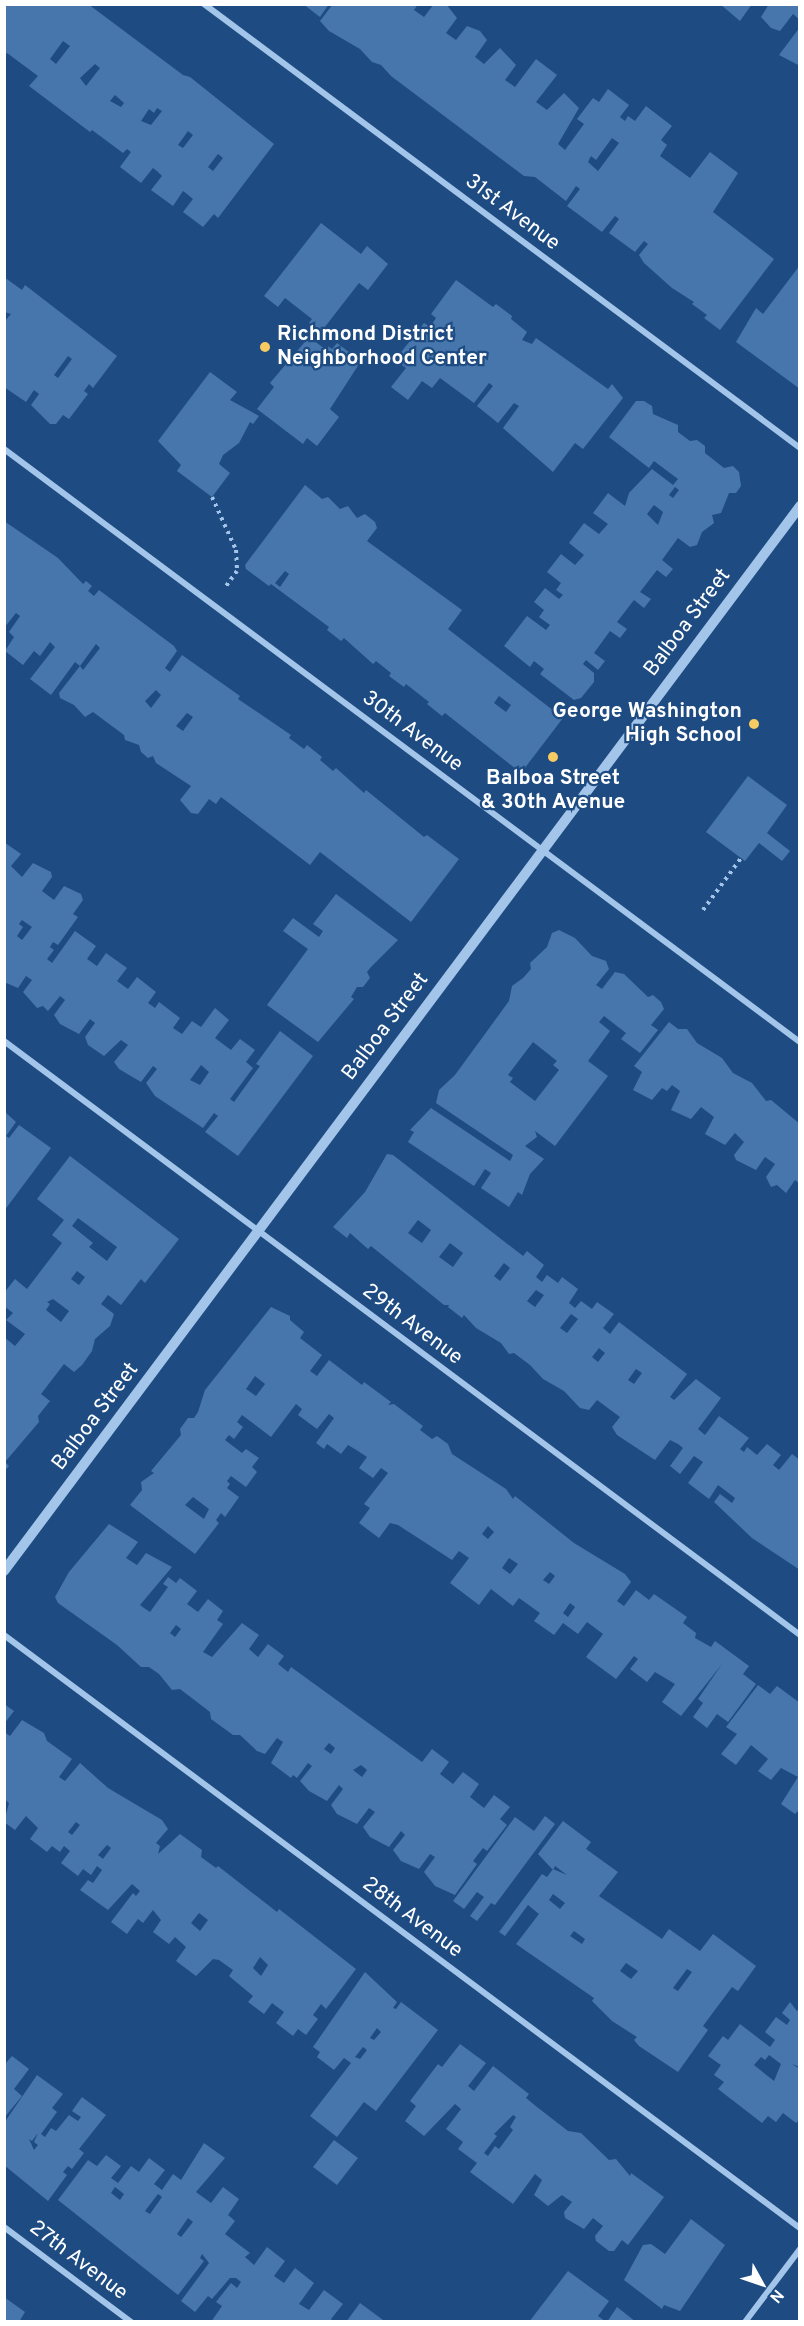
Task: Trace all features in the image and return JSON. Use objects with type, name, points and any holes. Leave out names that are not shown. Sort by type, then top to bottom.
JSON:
[{"type":"street","name":"31st Avenue","points":[[204,4],[800,448]]},
{"type":"street","name":"30th Avenue","points":[[4,449],[800,1041]]},
{"type":"street","name":"Balboa Street","points":[[4,1571],[800,506]]},
{"type":"street","name":"29th Avenue","points":[[4,1041],[800,1635]]},
{"type":"street","name":"28th Avenue","points":[[4,1635],[800,2228]]},
{"type":"street","name":"27th Avenue","points":[[4,2227],[131,2322]]},
{"type":"street","points":[[745,2322],[800,2248]]},
{"type":"path","points":[[212,497],[228,525],[236,550],[237,571]]},
{"type":"path","points":[[703,910],[741,858]]},
{"type":"building","points":[[4,4],[88,4],[183,75],[190,77],[274,144],[218,218],[214,214],[203,227],[183,212],[193,199],[183,191],[173,206],[151,190],[162,176],[153,168],[141,183],[120,167],[131,152],[127,149],[123,153],[92,130],[90,132],[29,86],[38,76],[7,53],[4,56]],"holes":[[[63,41],[70,46],[56,64],[50,59]],[[95,64],[100,68],[86,86],[80,78]],[[115,95],[124,103],[121,107],[110,101]],[[157,108],[162,111],[151,125],[141,121],[149,109],[154,113]],[[188,131],[193,135],[183,148],[178,145]],[[218,154],[223,158],[213,171],[208,167]]]},
{"type":"building","points":[[303,4],[329,4],[320,17]]},
{"type":"building","points":[[333,4],[418,4],[414,10],[424,17],[434,4],[446,4],[457,18],[446,33],[456,40],[467,26],[480,31],[487,40],[475,57],[484,64],[500,48],[516,65],[505,80],[515,87],[536,59],[557,75],[536,102],[547,110],[564,93],[579,108],[558,144],[565,150],[584,124],[577,119],[593,98],[599,102],[608,89],[629,105],[620,117],[625,121],[628,116],[635,121],[646,106],[672,126],[661,140],[667,145],[660,156],[690,178],[710,152],[738,173],[713,212],[774,259],[720,330],[704,318],[707,315],[692,304],[694,302],[672,288],[644,263],[639,255],[648,244],[644,241],[635,252],[609,233],[619,219],[615,216],[602,232],[567,206],[580,189],[576,186],[566,201],[535,177],[524,176],[391,76],[381,65],[372,62],[360,49],[329,31],[320,21]],"holes":[[[612,138],[619,143],[598,171],[588,162],[591,156],[596,160]]]},
{"type":"building","points":[[720,4],[752,4],[740,21]]},
{"type":"building","points":[[769,4],[800,4],[800,20],[793,14],[780,31],[771,28],[761,17]]},
{"type":"building","points":[[800,27],[800,66],[779,55]]},
{"type":"building","points":[[321,223],[361,254],[367,246],[388,264],[368,290],[359,283],[321,332],[309,323],[312,319],[285,298],[278,307],[264,296]]},
{"type":"building","points":[[800,265],[800,389],[736,342],[756,308],[763,314]]},
{"type":"building","points":[[4,277],[22,290],[25,285],[117,356],[93,388],[89,384],[84,391],[88,394],[69,419],[63,415],[56,424],[50,424],[31,405],[39,394],[34,390],[26,402],[4,387],[4,322],[11,314],[4,312]],"holes":[[[68,356],[72,359],[58,378],[54,375]]]},
{"type":"building","points":[[456,280],[493,307],[496,304],[512,316],[511,319],[527,332],[522,340],[532,344],[536,338],[608,389],[612,384],[623,398],[583,449],[575,443],[553,472],[503,428],[519,406],[514,403],[498,423],[477,406],[493,386],[489,383],[474,403],[440,378],[432,388],[422,381],[408,400],[391,387],[406,368],[395,360],[424,323],[430,327],[436,318],[431,314]]},
{"type":"building","points":[[309,337],[325,349],[328,346],[332,349],[337,343],[361,361],[330,409],[339,417],[317,446],[307,438],[303,444],[257,409],[274,387],[270,383]]},
{"type":"building","points":[[210,372],[237,392],[230,400],[259,416],[253,424],[250,422],[239,443],[223,455],[219,464],[230,473],[212,497],[177,471],[181,465],[158,441]]},
{"type":"building","points":[[636,401],[644,401],[652,406],[653,414],[678,425],[678,432],[690,441],[697,440],[705,446],[705,453],[724,468],[733,466],[739,472],[741,486],[736,493],[729,493],[721,513],[712,515],[714,523],[702,532],[697,545],[690,547],[678,538],[662,560],[673,569],[666,577],[657,570],[640,592],[651,599],[644,608],[634,600],[617,622],[627,629],[620,638],[610,631],[594,653],[605,661],[598,670],[586,660],[583,664],[594,673],[594,682],[581,698],[574,700],[540,674],[544,669],[534,661],[530,667],[504,646],[527,616],[546,630],[550,625],[539,617],[544,610],[534,602],[545,588],[559,599],[563,595],[556,590],[561,583],[547,572],[561,554],[575,565],[584,555],[569,543],[584,523],[599,534],[608,524],[593,513],[608,493],[625,506],[629,493],[652,469],[673,485],[678,479],[654,461],[649,468],[609,437]],"holes":[[[675,487],[679,490],[673,498],[669,495]],[[654,505],[663,512],[658,525],[647,514]]]},
{"type":"building","points":[[305,485],[322,499],[328,497],[340,509],[348,506],[357,518],[365,514],[375,522],[377,528],[367,541],[462,610],[448,629],[563,718],[521,773],[445,713],[442,716],[427,704],[429,702],[406,684],[404,687],[389,676],[391,673],[376,661],[373,664],[344,638],[341,641],[327,630],[329,627],[271,584],[269,586],[246,569],[245,565]],"holes":[[[285,571],[289,574],[280,587],[275,583]],[[499,696],[511,705],[506,712],[494,703]]]},
{"type":"building","points":[[4,521],[58,558],[83,584],[86,581],[92,586],[88,591],[94,596],[99,590],[174,646],[177,651],[165,668],[170,672],[182,655],[240,696],[238,699],[291,735],[289,738],[304,749],[307,745],[322,757],[320,760],[333,771],[336,768],[364,793],[366,790],[424,837],[427,835],[459,859],[411,922],[320,852],[310,865],[221,797],[216,804],[209,799],[198,814],[191,813],[180,800],[191,786],[156,763],[153,756],[148,758],[141,752],[139,745],[125,740],[124,735],[93,712],[85,717],[74,705],[60,698],[59,693],[80,666],[75,662],[51,695],[30,679],[55,647],[50,642],[40,656],[34,651],[23,665],[5,651],[14,637],[9,632],[20,616],[16,613],[4,628]],"holes":[[[96,644],[100,648],[83,670],[80,666]],[[156,690],[161,695],[151,708],[145,701]],[[187,713],[193,717],[183,731],[176,726]]]},
{"type":"building","points":[[748,776],[787,805],[767,833],[790,851],[782,861],[759,843],[745,861],[706,832]]},
{"type":"building","points":[[4,842],[21,854],[11,866],[22,877],[33,863],[51,872],[52,877],[42,891],[54,900],[64,886],[81,894],[83,900],[73,914],[78,917],[58,945],[53,942],[50,947],[54,950],[47,959],[52,963],[75,931],[96,946],[87,959],[97,966],[106,953],[127,968],[117,981],[128,989],[137,977],[156,992],[148,1003],[155,1008],[159,1002],[180,1018],[173,1028],[182,1034],[192,1021],[201,1027],[215,1008],[229,1020],[215,1038],[231,1050],[240,1039],[255,1050],[246,1062],[253,1068],[230,1099],[234,1102],[260,1066],[256,1064],[280,1031],[313,1056],[238,1156],[205,1132],[218,1116],[214,1113],[203,1128],[155,1096],[146,1083],[157,1069],[153,1066],[141,1082],[119,1069],[114,1062],[128,1045],[121,1040],[104,1056],[88,1045],[85,1037],[95,1023],[90,1019],[79,1034],[60,1024],[54,1015],[65,1000],[60,996],[48,1011],[43,1006],[37,1008],[23,992],[32,980],[26,976],[18,988],[4,982]],"holes":[[[22,920],[32,927],[22,940],[17,936],[23,927],[19,924]],[[201,1065],[209,1072],[200,1085],[190,1080]]]},
{"type":"building","points":[[336,894],[398,940],[367,972],[370,978],[363,987],[357,987],[351,997],[354,999],[318,1042],[267,1005],[308,949],[283,931],[293,918],[319,937],[323,931],[313,924]]},
{"type":"building","points":[[559,930],[575,938],[592,956],[606,961],[609,969],[596,985],[602,989],[615,972],[624,974],[648,997],[653,995],[661,1002],[664,1009],[651,1025],[658,1030],[640,1053],[621,1039],[626,1033],[604,1016],[599,1022],[610,1031],[588,1061],[608,1076],[555,1146],[535,1131],[537,1137],[525,1146],[544,1159],[530,1174],[522,1195],[518,1192],[509,1207],[481,1188],[491,1173],[485,1169],[474,1186],[408,1142],[414,1132],[410,1130],[431,1108],[510,1161],[513,1155],[436,1103],[439,1090],[455,1075],[509,1001],[512,986],[531,969],[530,963],[547,947],[552,933]],"holes":[[[533,1042],[557,1061],[553,1065],[559,1070],[535,1101],[510,1082],[513,1078],[508,1075]]]},
{"type":"building","points":[[669,1022],[678,1029],[687,1029],[697,1043],[722,1058],[733,1073],[752,1083],[766,1101],[771,1100],[800,1124],[800,1184],[795,1180],[786,1193],[777,1185],[771,1187],[766,1177],[775,1164],[765,1157],[756,1170],[736,1160],[734,1155],[744,1142],[735,1133],[725,1145],[705,1134],[714,1117],[701,1107],[691,1119],[671,1110],[680,1091],[672,1085],[667,1091],[662,1088],[652,1100],[633,1090],[642,1072],[634,1066]]},
{"type":"building","points":[[4,1111],[16,1122],[6,1136],[9,1138],[19,1125],[51,1148],[4,1211]]},
{"type":"building","points":[[387,1154],[393,1155],[523,1256],[527,1251],[544,1265],[536,1277],[542,1282],[547,1275],[558,1283],[562,1277],[578,1289],[569,1303],[575,1308],[581,1301],[592,1309],[597,1302],[614,1314],[603,1328],[610,1334],[619,1322],[687,1374],[670,1397],[674,1400],[696,1379],[721,1398],[698,1429],[705,1435],[719,1416],[749,1438],[740,1449],[744,1452],[747,1447],[757,1455],[767,1444],[781,1455],[773,1465],[779,1470],[792,1454],[800,1460],[800,1570],[752,1538],[714,1502],[720,1494],[732,1503],[735,1498],[718,1485],[709,1499],[688,1483],[703,1462],[694,1456],[680,1474],[670,1466],[683,1448],[670,1440],[655,1460],[617,1435],[612,1427],[620,1417],[597,1400],[589,1410],[580,1408],[564,1391],[543,1379],[514,1353],[509,1354],[501,1343],[476,1328],[464,1315],[462,1318],[448,1307],[449,1305],[444,1305],[371,1246],[368,1249],[350,1233],[347,1238],[333,1227],[365,1192]],"holes":[[[418,1220],[431,1230],[422,1243],[408,1233]],[[450,1243],[463,1253],[453,1267],[439,1257]],[[504,1263],[510,1268],[500,1281],[494,1276]],[[536,1290],[544,1295],[535,1307],[527,1301]],[[571,1314],[578,1319],[567,1333],[560,1328]],[[599,1348],[605,1353],[598,1362],[592,1357]],[[636,1369],[642,1373],[634,1384],[628,1380]]]},
{"type":"building","points":[[70,1156],[179,1239],[145,1283],[141,1279],[121,1305],[108,1295],[101,1304],[114,1314],[110,1326],[95,1339],[92,1351],[82,1365],[74,1372],[64,1364],[41,1394],[50,1401],[38,1416],[39,1422],[5,1462],[9,1466],[4,1472],[4,1337],[15,1346],[25,1334],[6,1320],[13,1313],[4,1306],[4,1293],[15,1279],[27,1289],[62,1243],[52,1235],[64,1220],[37,1199]],"holes":[[[78,1218],[117,1247],[107,1261],[89,1247],[93,1243],[72,1226]],[[77,1271],[85,1277],[79,1285],[71,1279]],[[53,1299],[69,1311],[61,1322],[46,1310],[50,1304],[47,1302]]]},
{"type":"building","points":[[271,1307],[290,1316],[290,1320],[304,1332],[300,1338],[322,1355],[310,1371],[317,1376],[329,1360],[362,1385],[364,1382],[391,1402],[388,1405],[394,1404],[423,1426],[420,1430],[432,1439],[437,1436],[448,1444],[452,1454],[506,1489],[513,1499],[515,1496],[574,1543],[625,1574],[631,1582],[617,1601],[624,1606],[636,1590],[649,1600],[654,1594],[687,1617],[683,1623],[696,1633],[695,1638],[711,1647],[715,1641],[749,1666],[743,1674],[756,1684],[728,1722],[717,1714],[707,1728],[693,1717],[703,1703],[698,1699],[722,1664],[681,1716],[662,1702],[675,1684],[655,1672],[647,1682],[630,1669],[638,1659],[634,1656],[616,1679],[586,1657],[603,1634],[587,1622],[578,1634],[563,1623],[554,1635],[534,1621],[540,1613],[519,1598],[513,1606],[491,1589],[479,1605],[450,1583],[469,1558],[459,1551],[452,1560],[398,1525],[390,1523],[379,1538],[359,1523],[370,1508],[364,1504],[388,1473],[381,1468],[373,1478],[359,1468],[367,1457],[348,1445],[341,1454],[327,1444],[324,1449],[316,1443],[334,1418],[329,1414],[317,1429],[298,1415],[302,1409],[296,1404],[271,1437],[242,1415],[237,1422],[243,1427],[234,1439],[229,1435],[225,1440],[242,1453],[246,1449],[259,1458],[252,1467],[257,1472],[246,1487],[231,1476],[227,1481],[230,1484],[227,1488],[239,1497],[225,1517],[221,1513],[216,1520],[219,1523],[195,1554],[130,1505],[142,1490],[141,1482],[154,1473],[151,1471],[181,1435],[180,1429],[188,1418],[194,1418],[198,1412],[205,1390]],"holes":[[[255,1376],[265,1384],[256,1396],[246,1389]],[[193,1497],[209,1509],[204,1519],[185,1505]],[[488,1526],[494,1532],[488,1539],[482,1534]],[[509,1558],[518,1564],[510,1574],[502,1568]],[[550,1572],[555,1576],[549,1584],[543,1580]],[[570,1603],[575,1607],[568,1617],[563,1613]]]},
{"type":"building","points":[[109,1524],[138,1542],[126,1558],[137,1565],[146,1553],[172,1567],[140,1605],[150,1612],[168,1587],[163,1584],[168,1577],[176,1583],[180,1578],[197,1591],[187,1604],[198,1612],[208,1599],[223,1611],[217,1620],[223,1624],[203,1652],[212,1657],[242,1623],[259,1635],[249,1649],[258,1657],[268,1644],[284,1656],[278,1664],[288,1672],[291,1667],[422,1762],[432,1749],[449,1762],[440,1774],[453,1784],[463,1772],[479,1784],[470,1797],[484,1808],[494,1795],[510,1807],[500,1819],[507,1825],[487,1851],[483,1848],[473,1861],[477,1864],[455,1895],[435,1886],[424,1872],[435,1857],[430,1854],[419,1869],[401,1861],[393,1850],[405,1835],[401,1831],[389,1847],[370,1837],[363,1827],[375,1812],[369,1808],[357,1824],[337,1814],[331,1805],[343,1789],[339,1785],[327,1801],[309,1791],[300,1781],[312,1766],[308,1763],[297,1778],[293,1775],[291,1778],[271,1763],[283,1742],[277,1738],[265,1754],[257,1751],[240,1735],[233,1735],[211,1719],[210,1712],[180,1689],[172,1690],[159,1674],[149,1667],[141,1667],[117,1645],[58,1603],[55,1597],[69,1572]],"holes":[[[176,1625],[181,1629],[175,1637],[170,1633]],[[329,1743],[335,1748],[331,1754],[324,1749]],[[361,1765],[367,1770],[362,1777],[353,1770]]]},
{"type":"building","points":[[758,1685],[770,1694],[777,1686],[800,1703],[800,1809],[795,1814],[781,1804],[798,1777],[781,1768],[771,1780],[758,1771],[768,1759],[751,1745],[736,1765],[721,1754],[737,1734],[726,1727]]},
{"type":"building","points":[[4,1704],[14,1711],[4,1724]]},
{"type":"building","points":[[22,1720],[44,1733],[47,1741],[72,1759],[59,1777],[65,1781],[80,1763],[108,1788],[162,1820],[168,1829],[156,1843],[160,1846],[158,1854],[180,1834],[202,1850],[201,1857],[216,1868],[218,1866],[277,1912],[279,1909],[356,1969],[326,2009],[321,2004],[313,2015],[318,2019],[306,2035],[298,2029],[293,2036],[276,2023],[284,2012],[272,2003],[264,2014],[248,2002],[253,1996],[229,1976],[233,1970],[219,1960],[213,1959],[196,1976],[176,1961],[186,1947],[175,1937],[169,1944],[153,1932],[161,1920],[153,1910],[143,1923],[138,1919],[127,1934],[111,1922],[133,1893],[136,1896],[140,1891],[132,1884],[108,1910],[80,1890],[88,1880],[93,1883],[102,1870],[97,1866],[91,1875],[83,1869],[78,1876],[61,1863],[70,1851],[64,1846],[60,1852],[52,1846],[47,1852],[30,1839],[38,1828],[26,1816],[15,1830],[4,1822],[9,1803],[4,1799],[4,1732],[10,1736]],"holes":[[[76,1822],[80,1825],[72,1835],[68,1832]],[[107,1845],[111,1848],[103,1859],[98,1855]],[[199,1913],[208,1920],[200,1931],[191,1923]],[[260,1957],[268,1965],[261,1976],[253,1968]]]},
{"type":"building","points":[[545,1816],[555,1824],[495,1905],[491,1903],[477,1921],[470,1916],[484,1897],[477,1892],[464,1909],[453,1901],[515,1817],[534,1831]]},
{"type":"building","points":[[563,1821],[591,1842],[586,1849],[618,1872],[599,1896],[662,1939],[669,1929],[700,1951],[713,1934],[756,1966],[738,1991],[732,1987],[703,2026],[708,2030],[678,2072],[639,2046],[634,2040],[637,2037],[612,2021],[592,2001],[594,1998],[516,1944],[539,1914],[528,1905],[505,1936],[499,1932],[542,1874],[547,1877],[553,1870],[538,1854]],"holes":[[[555,1866],[567,1875],[553,1869]],[[553,1894],[565,1903],[560,1909],[549,1900]],[[574,1931],[585,1939],[582,1944],[570,1936]],[[626,1963],[638,1971],[631,1979],[620,1971]],[[687,1969],[692,1972],[678,1991],[673,1988]]]},
{"type":"building","points":[[365,1972],[397,2002],[393,2008],[396,2009],[401,2002],[438,2030],[376,2111],[364,2102],[337,2137],[310,2116],[351,2063],[344,2058],[334,2070],[317,2057],[320,2052],[313,2047]],"holes":[[[377,2028],[381,2032],[374,2040],[370,2038]],[[363,2047],[367,2050],[360,2059],[355,2057]]]},
{"type":"building","points":[[790,2002],[797,2011],[800,2008],[800,2067],[792,2064],[800,2069],[800,2119],[796,2123],[783,2113],[776,2122],[768,2116],[762,2123],[718,2089],[724,2082],[714,2075],[721,2065],[708,2056],[723,2036],[728,2040],[740,2024],[770,2047],[775,2040],[765,2032],[776,2017],[787,2025],[790,2020],[782,2013]],"holes":[[[769,2055],[781,2064],[774,2081],[754,2065],[761,2057],[765,2060]]]},
{"type":"building","points":[[460,2044],[486,2063],[468,2086],[474,2091],[493,2066],[529,2094],[526,2098],[568,2131],[581,2133],[609,2160],[616,2159],[630,2176],[631,2173],[664,2197],[628,2245],[622,2240],[614,2251],[609,2251],[596,2241],[595,2236],[603,2226],[593,2218],[584,2229],[565,2218],[564,2212],[572,2202],[562,2195],[548,2206],[534,2195],[542,2180],[535,2174],[513,2204],[470,2172],[477,2163],[458,2149],[463,2142],[446,2129],[461,2109],[455,2104],[424,2136],[405,2121],[416,2106],[410,2101],[438,2064],[442,2067]],"holes":[[[513,2115],[516,2117],[510,2127],[513,2130],[499,2149],[495,2146],[488,2156],[484,2153],[497,2136],[494,2134]]]},
{"type":"building","points":[[12,2056],[29,2069],[14,2089],[22,2096],[4,2118],[4,2065]]},
{"type":"building","points":[[37,2075],[63,2094],[52,2108],[57,2112],[41,2134],[45,2137],[51,2128],[56,2131],[69,2115],[78,2121],[81,2117],[72,2111],[82,2097],[106,2115],[79,2149],[84,2153],[72,2169],[68,2166],[63,2172],[67,2175],[48,2201],[4,2165],[4,2123]],"holes":[[[38,2133],[34,2142],[38,2145],[34,2150],[29,2139],[32,2141]]]},
{"type":"building","points":[[334,2140],[358,2158],[337,2185],[313,2167]]},
{"type":"building","points":[[204,2143],[225,2158],[196,2192],[211,2203],[223,2187],[239,2199],[228,2215],[235,2221],[225,2234],[250,2253],[245,2257],[254,2265],[267,2247],[285,2261],[274,2276],[284,2283],[295,2268],[314,2283],[299,2304],[309,2310],[324,2290],[343,2304],[331,2319],[334,2322],[211,2322],[222,2306],[216,2302],[231,2283],[237,2288],[241,2282],[236,2278],[230,2278],[212,2299],[208,2296],[195,2312],[181,2301],[209,2263],[202,2254],[200,2258],[204,2261],[178,2295],[58,2200],[88,2160],[97,2166],[106,2155],[121,2166],[111,2178],[118,2183],[131,2166],[139,2172],[149,2158],[165,2170],[154,2184],[162,2190],[173,2174],[181,2180]],"holes":[[[115,2187],[124,2194],[120,2200],[111,2193]],[[158,2194],[162,2197],[150,2214],[145,2211]],[[188,2218],[193,2222],[181,2237],[177,2234]]]},
{"type":"building","points":[[691,2219],[725,2245],[680,2311],[664,2305],[662,2309],[624,2280],[643,2245],[651,2244],[665,2254]]},
{"type":"building","points":[[568,2271],[609,2301],[598,2316],[606,2322],[529,2322]]},
{"type":"building","points":[[4,2297],[25,2312],[19,2322],[4,2322]]},
{"type":"building","points":[[360,2303],[383,2320],[382,2322],[346,2322]]},
{"type":"building","points":[[617,2307],[636,2322],[607,2322]]},
{"type":"place","name":"Richmond District Neighborhood Center","points":[[265,347]]},
{"type":"place","name":"George Washington High School","points":[[754,724]]},
{"type":"place","name":"Balboa Street & 30th Avenue","points":[[553,757]]}]
